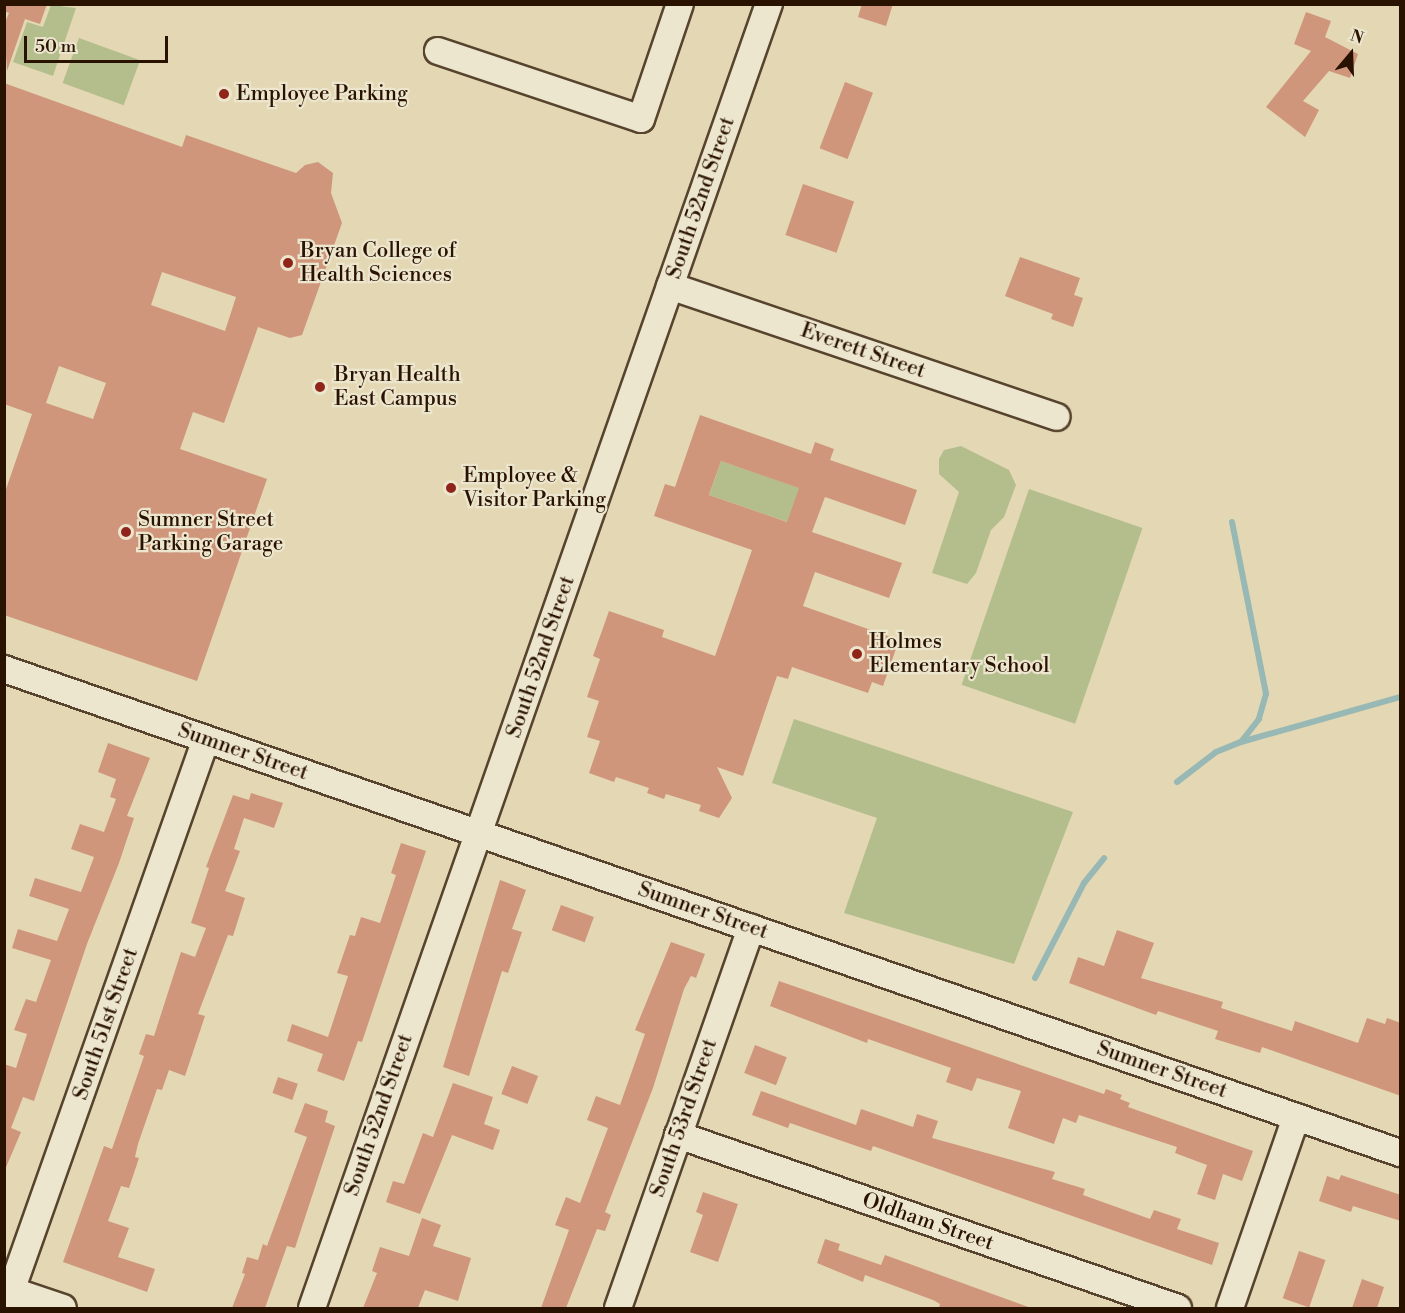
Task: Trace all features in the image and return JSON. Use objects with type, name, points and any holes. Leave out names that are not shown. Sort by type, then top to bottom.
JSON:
[{"type":"street","points":[[438,51],[641,119],[680,4]]},
{"type":"street","name":"South 52nd Street","points":[[312,1308],[770,4]]},
{"type":"street","name":"Everett Street","points":[[670,286],[1056,417]]},
{"type":"street","name":"Sumner Street","points":[[4,669],[1401,1153]]},
{"type":"street","name":"South 51st Street","points":[[7,1296],[206,739]]},
{"type":"street","name":"South 53rd Street","points":[[618,1308],[751,928]]},
{"type":"street","points":[[1230,1308],[1296,1117]]},
{"type":"street","name":"Oldham Street","points":[[678,1135],[1178,1308]]},
{"type":"street","points":[[7,1296],[63,1308]]},
{"type":"green space","points":[[51,5],[76,8],[53,76],[13,62],[27,22],[43,27]]},
{"type":"green space","points":[[79,38],[140,60],[124,105],[63,83]]},
{"type":"green space","points":[[961,446],[1009,470],[1016,485],[1004,517],[991,530],[976,573],[967,584],[932,573],[959,492],[939,474],[939,459],[944,450]]},
{"type":"green space","points":[[721,461],[799,488],[788,522],[709,495]]},
{"type":"green space","points":[[1029,489],[1142,528],[1075,724],[962,685]]},
{"type":"green space","points":[[794,719],[1073,812],[1014,964],[844,913],[877,818],[772,783]]},
{"type":"building","points":[[4,4],[47,4],[40,24],[25,19],[7,71],[4,25],[9,13],[4,11]]},
{"type":"building","points":[[862,4],[893,4],[886,26],[858,17]]},
{"type":"building","points":[[1306,12],[1331,21],[1325,37],[1358,54],[1350,78],[1329,71],[1303,101],[1319,110],[1305,137],[1266,107],[1311,51],[1294,44]]},
{"type":"building","points":[[845,82],[873,93],[848,159],[820,148]]},
{"type":"building","points":[[4,83],[182,147],[186,135],[296,173],[305,165],[318,162],[333,173],[331,193],[342,223],[302,335],[290,338],[258,327],[224,423],[193,412],[180,449],[267,479],[197,681],[4,615],[4,495],[32,414],[4,404]],"holes":[[[162,272],[236,297],[225,331],[151,305]],[[59,366],[106,383],[93,419],[46,403]]]},
{"type":"building","points":[[803,184],[854,202],[836,253],[785,235]]},
{"type":"building","points":[[1020,257],[1080,278],[1074,295],[1083,298],[1073,327],[1051,319],[1053,314],[1005,296]]},
{"type":"building","name":"Holmes Elementary School","points":[[700,415],[811,454],[815,442],[834,449],[830,460],[917,490],[905,525],[825,497],[812,532],[902,563],[889,598],[815,572],[803,606],[899,640],[883,686],[872,682],[868,693],[792,667],[788,679],[777,676],[743,776],[717,767],[732,798],[719,818],[699,811],[701,805],[666,794],[664,799],[647,793],[649,788],[616,777],[614,782],[589,773],[600,741],[587,737],[599,701],[587,697],[600,659],[593,656],[609,611],[664,630],[662,637],[715,656],[752,550],[654,516],[665,484],[675,487]],"holes":[[[721,461],[799,488],[787,522],[709,495]]]},
{"type":"building","points":[[108,743],[150,758],[127,816],[134,818],[119,863],[87,944],[34,1101],[23,1097],[11,1128],[21,1132],[4,1172],[4,1064],[16,1068],[27,1034],[14,1030],[26,999],[36,1002],[51,960],[12,948],[18,929],[57,941],[69,909],[29,896],[35,878],[81,892],[94,857],[71,849],[80,824],[104,832],[116,799],[110,797],[116,779],[98,772]]},
{"type":"building","points":[[251,793],[283,803],[274,828],[244,818],[234,849],[240,851],[225,891],[245,898],[233,936],[228,935],[198,1014],[205,1016],[185,1076],[169,1070],[162,1090],[157,1089],[138,1144],[135,1157],[139,1158],[129,1188],[121,1186],[108,1221],[129,1228],[118,1257],[155,1269],[147,1292],[63,1262],[104,1146],[112,1149],[144,1056],[139,1054],[146,1034],[154,1036],[181,952],[195,957],[206,928],[191,923],[209,868],[206,867],[233,795],[249,800]]},
{"type":"building","points":[[401,843],[426,851],[362,1042],[358,1041],[344,1081],[317,1071],[323,1054],[287,1041],[292,1024],[328,1037],[348,976],[337,973],[350,935],[355,936],[361,917],[380,923],[396,875],[391,873]]},
{"type":"building","points":[[500,880],[526,890],[512,929],[522,932],[508,973],[502,971],[469,1076],[443,1067]]},
{"type":"building","points":[[561,905],[594,917],[585,942],[552,930]]},
{"type":"building","points":[[1117,930],[1154,943],[1141,978],[1223,1002],[1221,1008],[1292,1031],[1295,1021],[1358,1043],[1367,1018],[1385,1024],[1387,1018],[1401,1023],[1401,1096],[1262,1047],[1260,1053],[1215,1039],[1218,1031],[1158,1011],[1156,1015],[1069,983],[1078,957],[1104,966]]},
{"type":"building","points":[[671,942],[705,954],[696,978],[691,976],[684,989],[653,1088],[605,1212],[611,1215],[605,1231],[597,1229],[566,1308],[541,1308],[569,1230],[555,1225],[566,1197],[580,1203],[608,1128],[587,1120],[596,1096],[620,1105],[645,1034],[635,1030]]},
{"type":"building","points":[[779,981],[1104,1094],[1106,1089],[1122,1095],[1120,1099],[1130,1103],[1128,1107],[1253,1151],[1242,1181],[1223,1174],[1215,1200],[1197,1194],[1207,1165],[1175,1153],[1177,1147],[1079,1115],[1076,1123],[1063,1118],[1054,1144],[1008,1128],[1021,1091],[977,1078],[972,1091],[946,1082],[951,1068],[868,1039],[867,1043],[770,1006]]},
{"type":"building","points":[[755,1045],[787,1057],[776,1085],[744,1073]]},
{"type":"building","points":[[512,1066],[538,1076],[527,1104],[501,1094]]},
{"type":"building","points":[[278,1077],[298,1084],[292,1100],[272,1093]]},
{"type":"building","points":[[453,1083],[493,1097],[484,1124],[500,1130],[493,1150],[452,1135],[420,1214],[386,1202],[393,1181],[404,1184],[423,1133],[433,1137]]},
{"type":"building","points":[[761,1091],[856,1125],[861,1109],[913,1127],[917,1114],[938,1121],[932,1138],[1055,1172],[1052,1179],[1085,1189],[1083,1195],[1150,1219],[1154,1210],[1181,1219],[1177,1229],[1219,1243],[1212,1265],[873,1146],[871,1151],[790,1123],[788,1128],[752,1115]]},
{"type":"building","points":[[305,1103],[328,1111],[325,1122],[335,1126],[295,1248],[287,1246],[265,1308],[232,1308],[245,1274],[242,1273],[247,1257],[258,1260],[263,1244],[267,1246],[307,1137],[294,1132]]},
{"type":"building","points":[[1341,1175],[1401,1195],[1401,1221],[1353,1206],[1351,1212],[1319,1201],[1327,1176],[1339,1180]]},
{"type":"building","points":[[703,1192],[738,1204],[718,1262],[690,1252],[703,1215],[696,1212]]},
{"type":"building","points":[[422,1218],[441,1225],[433,1246],[471,1258],[458,1301],[425,1290],[418,1308],[363,1308],[377,1273],[372,1271],[380,1247],[409,1256]]},
{"type":"building","points":[[825,1239],[840,1244],[838,1250],[881,1265],[885,1255],[1031,1308],[939,1308],[940,1304],[933,1300],[865,1275],[863,1282],[817,1263]]},
{"type":"building","points":[[1299,1251],[1325,1260],[1309,1307],[1283,1298]]},
{"type":"building","points":[[1362,1279],[1384,1287],[1377,1308],[1352,1308]]},
{"type":"waterway","points":[[1232,522],[1266,694],[1259,719],[1241,742]]},
{"type":"waterway","points":[[1177,782],[1216,752],[1241,742],[1400,697]]},
{"type":"waterway","points":[[1035,978],[1084,883],[1104,858]]},
{"type":"place","name":"Employee Parking","points":[[224,94]]},
{"type":"place","name":"Bryan College of Health Sciences","points":[[288,263]]},
{"type":"place","name":"Bryan Health East Campus","points":[[320,387]]},
{"type":"place","name":"Employee & Visitor Parking","points":[[451,488]]},
{"type":"place","name":"Sumner Street Parking Garage","points":[[126,532]]},
{"type":"place","name":"Holmes Elementary School","points":[[857,654]]}]
